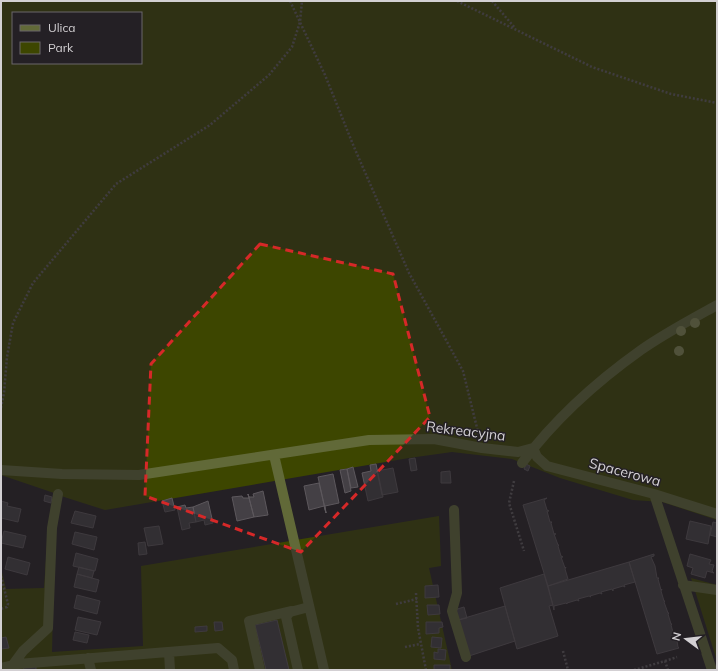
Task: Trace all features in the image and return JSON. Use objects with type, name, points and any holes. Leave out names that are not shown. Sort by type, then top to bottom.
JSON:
[{"type":"street","points":[[522,463],[542,436],[585,394],[641,350],[717,304]]},
{"type":"street","name":"Rekreacyjna","points":[[1,470],[62,474],[139,475],[369,440],[434,439],[482,448],[518,452],[533,448]]},
{"type":"street","name":"Spacerowa","points":[[533,448],[537,457],[547,466],[654,494],[717,514]]},
{"type":"street","points":[[274,455],[324,670]]},
{"type":"street","points":[[12,666],[23,651],[48,628],[52,528],[58,494]]},
{"type":"street","points":[[654,494],[712,670]]},
{"type":"street","points":[[454,510],[457,593],[452,611],[466,657]]},
{"type":"street","points":[[683,585],[717,590]]},
{"type":"street","points":[[260,670],[249,621],[309,607]]},
{"type":"street","points":[[291,612],[287,615],[286,619],[298,670]]},
{"type":"street","points":[[1,668],[88,658],[218,648],[232,660],[234,670]]},
{"type":"street","points":[[169,652],[170,670]]},
{"type":"street","points":[[88,658],[91,670]]},
{"type":"path","points":[[290,1],[325,75],[408,273],[463,371],[482,448]]},
{"type":"path","points":[[1,408],[13,323],[33,283],[116,184],[210,125],[269,75],[292,48],[300,22],[302,1]]},
{"type":"path","points":[[457,1],[592,67],[671,94],[717,102]]},
{"type":"path","points":[[492,1],[516,29]]},
{"type":"path","points":[[514,481],[509,503],[524,550]]},
{"type":"path","points":[[1,576],[8,604],[7,607],[1,609]]},
{"type":"path","points":[[416,593],[418,628],[426,670]]},
{"type":"path","points":[[396,604],[416,599]]},
{"type":"path","points":[[405,647],[421,644]]},
{"type":"path","points":[[562,651],[568,670]]},
{"type":"path","points":[[634,670],[677,657]]},
{"type":"path","points":[[665,661],[668,670]]},
{"type":"highlighted area","points":[[260,244],[393,274],[430,417],[301,552],[145,496],[151,364]]},
{"type":"green space","points":[[1,1],[717,1],[717,520],[662,502],[633,500],[560,478],[512,459],[452,452],[105,510],[61,496],[55,527],[52,652],[143,646],[141,566],[439,516],[441,566],[429,568],[452,670],[1,670],[1,568],[6,589],[44,588],[48,530],[54,493],[1,475]]},
{"type":"green space","points":[[691,578],[717,585],[717,661]]},
{"type":"building","points":[[415,458],[417,470],[411,471],[409,459]]},
{"type":"building","points":[[376,464],[383,497],[368,501],[362,473],[371,471],[370,465]]},
{"type":"building","points":[[526,464],[530,466],[528,471],[524,469]]},
{"type":"building","points":[[353,467],[358,487],[351,488],[347,469]]},
{"type":"building","points":[[393,468],[398,492],[382,495],[377,471]]},
{"type":"building","points":[[347,469],[351,491],[345,493],[340,470]]},
{"type":"building","points":[[450,471],[451,483],[441,483],[441,472]]},
{"type":"building","points":[[333,474],[339,503],[325,506],[326,513],[318,477]]},
{"type":"building","points":[[319,483],[326,513],[324,506],[309,510],[304,486]]},
{"type":"building","points":[[263,491],[268,515],[254,517],[248,494],[249,497],[254,497],[253,494]]},
{"type":"building","points":[[248,494],[254,517],[237,521],[232,497],[242,496],[243,498],[249,498]]},
{"type":"building","points":[[45,495],[52,497],[51,503],[44,501]]},
{"type":"building","points":[[172,498],[175,510],[165,512],[162,501]]},
{"type":"building","points":[[547,498],[544,500],[547,510],[549,511],[547,511],[550,522],[552,522],[551,523],[559,545],[561,556],[563,557],[561,557],[565,568],[566,567],[565,569],[568,579],[548,586],[523,505]]},
{"type":"building","points":[[1,501],[8,503],[7,506],[21,509],[18,522],[1,518]]},
{"type":"building","points":[[208,501],[213,523],[205,525],[204,520],[196,522],[193,507]]},
{"type":"building","points":[[185,505],[186,508],[193,507],[196,522],[189,523],[190,528],[182,530],[177,507]]},
{"type":"building","points":[[75,511],[96,516],[93,528],[71,523]]},
{"type":"building","points":[[690,521],[711,526],[708,544],[686,539]]},
{"type":"building","points":[[713,522],[717,523],[717,537],[710,535]]},
{"type":"building","points":[[159,526],[163,544],[148,546],[144,528]]},
{"type":"building","points":[[4,531],[26,536],[23,548],[1,543]]},
{"type":"building","points":[[75,532],[97,537],[94,550],[72,544]]},
{"type":"building","points":[[145,542],[147,554],[139,555],[138,543]]},
{"type":"building","points":[[76,553],[98,559],[95,571],[73,566]]},
{"type":"building","points":[[654,554],[654,556],[651,557],[655,566],[657,578],[659,578],[664,602],[669,613],[674,636],[676,635],[679,648],[657,654],[629,562]]},
{"type":"building","points":[[690,554],[711,560],[709,564],[714,565],[712,571],[714,573],[707,571],[705,578],[691,574],[693,568],[687,566]]},
{"type":"building","points":[[8,557],[30,563],[27,575],[5,569]]},
{"type":"building","points":[[629,562],[635,582],[624,585],[625,587],[623,586],[613,589],[613,591],[612,589],[601,592],[602,594],[600,593],[590,596],[591,597],[589,596],[578,599],[579,601],[577,600],[567,604],[554,606],[554,610],[548,586]]},
{"type":"building","points":[[79,567],[94,571],[92,578],[77,574]]},
{"type":"building","points":[[77,574],[99,580],[96,592],[74,587]]},
{"type":"building","points":[[544,574],[553,605],[549,606],[558,636],[517,649],[500,588]]},
{"type":"building","points":[[438,585],[439,597],[425,598],[425,586]]},
{"type":"building","points":[[77,595],[100,601],[97,614],[74,608]]},
{"type":"building","points":[[427,605],[439,605],[440,614],[428,615]]},
{"type":"building","points":[[505,606],[515,641],[469,656],[458,620]]},
{"type":"building","points":[[464,607],[467,618],[458,620],[454,610]]},
{"type":"building","points":[[78,617],[101,622],[97,635],[75,630]]},
{"type":"building","points":[[277,620],[289,670],[266,670],[255,625]]},
{"type":"building","points":[[214,622],[222,622],[223,630],[215,631]]},
{"type":"building","points":[[426,622],[442,622],[443,627],[439,628],[439,633],[426,634]]},
{"type":"building","points":[[207,626],[207,631],[195,632],[195,627]]},
{"type":"building","points":[[75,632],[89,635],[87,643],[73,640]]},
{"type":"building","points":[[6,637],[9,648],[1,649],[1,638]]},
{"type":"building","points":[[432,637],[442,638],[441,648],[431,647]]},
{"type":"building","points":[[438,649],[446,650],[445,660],[434,659],[434,652],[438,653]]},
{"type":"building","points":[[36,665],[36,670],[24,670],[23,666]]},
{"type":"building","points":[[434,665],[450,665],[450,670],[434,670]]}]
